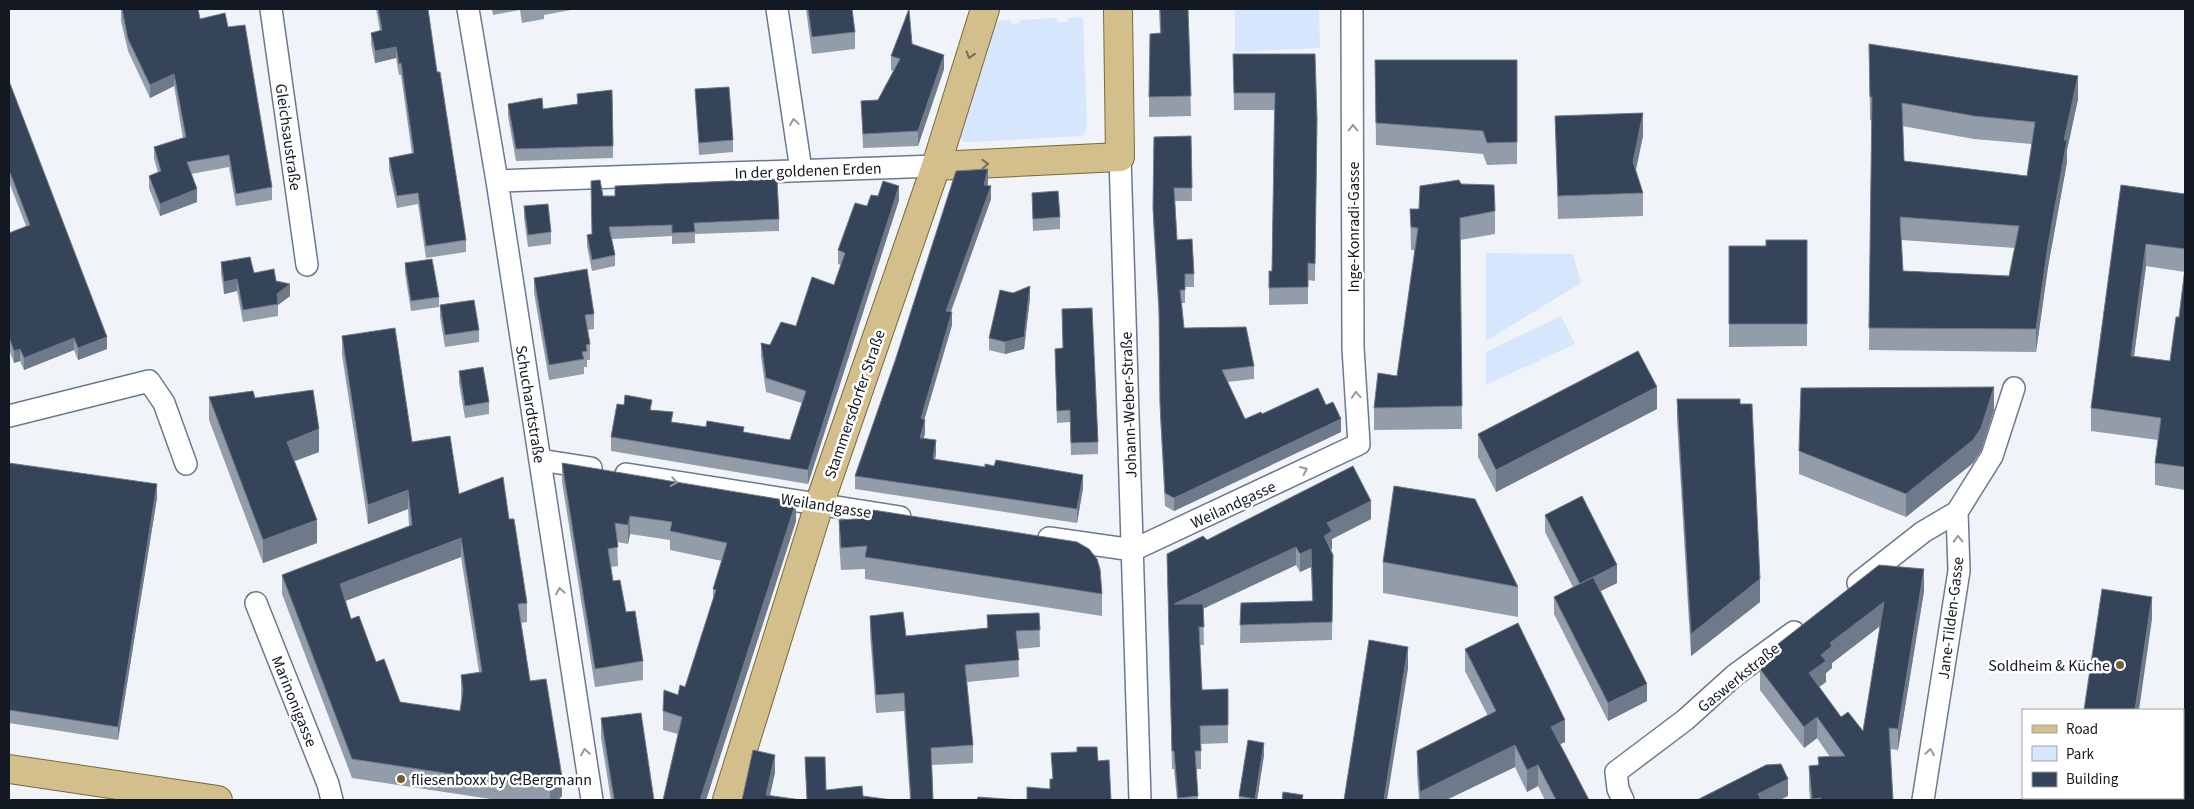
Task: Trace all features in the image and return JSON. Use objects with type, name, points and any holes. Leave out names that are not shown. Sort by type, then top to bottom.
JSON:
[{"type":"main road","name":"Stammersdorfer Straße","points":[[727,800],[819,505],[936,166],[985,9]]},
{"type":"main road","name":"Johann-Weber-Straße","points":[[1118,9],[1120,157]]},
{"type":"main road","name":"In der goldenen Erden","points":[[936,166],[1120,157]]},
{"type":"main road","points":[[9,769],[218,800]]},
{"type":"street","name":"Gleichsaustraße","points":[[271,9],[307,265]]},
{"type":"street","name":"Schuchardtstraße","points":[[468,9],[497,182],[592,800]]},
{"type":"street","points":[[777,9],[800,170]]},
{"type":"street","name":"Inge-Konradi-Gasse","points":[[1352,9],[1353,348],[1359,444]]},
{"type":"street","name":"Johann-Weber-Straße","points":[[1120,157],[1140,800]]},
{"type":"street","name":"In der goldenen Erden","points":[[497,182],[936,166]]},
{"type":"street","points":[[9,416],[149,381],[164,403],[186,464]]},
{"type":"street","points":[[1841,596],[1923,532],[1958,512],[1992,456],[2014,388]]},
{"type":"street","name":"Weilandgasse","points":[[1133,550],[1359,444]]},
{"type":"street","name":"Weilandgasse","points":[[540,460],[917,519]]},
{"type":"street","name":"Jane-Tilden-Gasse","points":[[1923,800],[1959,571],[1958,512]]},
{"type":"street","points":[[1025,535],[1133,550]]},
{"type":"street","name":"Marinonigasse","points":[[256,603],[328,784],[332,800]]},
{"type":"street","name":"Gaswerkstraße","points":[[1623,800],[1618,789],[1616,772],[1685,720],[1735,675],[1811,619]]},
{"type":"green space","points":[[1235,9],[1319,9],[1320,48],[1235,52]]},
{"type":"green space","points":[[1083,17],[1087,126],[1082,136],[974,142],[964,142],[959,138],[993,21],[1010,20],[1012,24],[1019,23],[1020,20],[1056,18],[1058,22],[1067,22],[1068,18]]},
{"type":"green space","points":[[1486,253],[1573,254],[1581,283],[1486,341]]},
{"type":"green space","points":[[1561,316],[1575,344],[1486,385],[1486,352]]},
{"type":"building","points":[[122,9],[198,9],[200,19],[225,13],[228,27],[245,25],[272,187],[236,194],[229,155],[187,162],[197,189],[160,204],[149,176],[161,171],[154,147],[186,137],[174,74],[150,85],[128,39]]},
{"type":"building","points":[[378,9],[428,9],[437,72],[440,72],[466,240],[426,246],[418,193],[397,196],[389,158],[414,153],[401,63],[399,64],[396,47],[375,51],[371,33],[382,30]]},
{"type":"building","points":[[808,9],[852,9],[855,32],[812,37]]},
{"type":"building","points":[[909,9],[912,44],[944,55],[918,131],[863,134],[861,101],[878,100],[900,59],[891,56]]},
{"type":"building","points":[[1160,9],[1188,9],[1191,96],[1149,97],[1150,34],[1161,33]]},
{"type":"building","points":[[1869,44],[2078,76],[2064,140],[2067,140],[2048,245],[2036,329],[1869,328],[1872,97],[1870,97]],"holes":[[[1902,103],[1974,116],[2035,122],[2027,176],[1904,161]],[[1900,217],[2019,226],[2009,276],[1903,271]]]},
{"type":"building","points":[[1233,54],[1315,54],[1317,119],[1315,264],[1308,263],[1308,287],[1269,288],[1269,271],[1272,271],[1275,93],[1234,93]]},
{"type":"building","points":[[1375,60],[1517,60],[1517,142],[1487,143],[1483,131],[1376,123]]},
{"type":"building","points":[[9,81],[107,337],[78,348],[74,338],[24,358],[20,349],[14,351],[9,337],[9,233],[30,225],[9,170]]},
{"type":"building","points":[[729,87],[733,140],[699,143],[695,89]]},
{"type":"building","points":[[612,90],[613,146],[516,149],[508,104],[542,98],[543,109],[578,104],[577,94]]},
{"type":"building","points":[[1643,113],[1633,162],[1643,193],[1558,196],[1555,116]]},
{"type":"building","points":[[1191,136],[1192,188],[1174,188],[1177,240],[1192,239],[1194,274],[1185,274],[1185,290],[1180,290],[1184,328],[1246,327],[1254,366],[1222,370],[1245,419],[1261,412],[1262,414],[1318,388],[1326,405],[1333,402],[1341,419],[1174,498],[1165,493],[1160,403],[1159,307],[1153,208],[1154,137]]},
{"type":"building","points":[[988,169],[984,185],[991,186],[946,311],[952,312],[921,418],[925,420],[920,438],[936,440],[933,459],[985,467],[985,464],[994,466],[996,460],[1083,475],[1077,509],[855,476],[895,361],[956,171]]},
{"type":"building","points":[[777,179],[779,219],[694,223],[695,232],[672,233],[672,225],[609,227],[615,255],[592,260],[587,235],[592,234],[591,181],[600,180],[603,196],[615,196],[615,186]]},
{"type":"building","points":[[1459,180],[1461,184],[1494,185],[1495,211],[1460,218],[1462,406],[1374,408],[1378,373],[1397,376],[1418,228],[1411,227],[1410,209],[1419,209],[1420,186]]},
{"type":"building","points":[[883,181],[899,186],[808,470],[611,437],[617,404],[624,405],[625,395],[652,400],[650,410],[673,412],[671,422],[706,427],[707,421],[744,427],[743,432],[790,440],[806,391],[766,378],[761,343],[770,345],[781,322],[796,326],[812,277],[834,285],[845,253],[838,250],[855,203],[867,206],[871,195],[878,196]]},
{"type":"building","points":[[2121,185],[2185,194],[2185,249],[2146,244],[2131,356],[2170,361],[2176,317],[2179,317],[2185,268],[2185,467],[2155,463],[2161,418],[2091,408]]},
{"type":"building","points":[[1058,191],[1060,217],[1033,219],[1032,193]]},
{"type":"building","points":[[548,204],[551,232],[528,235],[524,206]]},
{"type":"building","points":[[1766,240],[1807,240],[1807,324],[1729,324],[1729,246],[1766,246]]},
{"type":"building","points":[[250,257],[254,273],[274,269],[276,281],[290,284],[277,294],[278,304],[243,310],[237,279],[224,282],[221,262]]},
{"type":"building","points":[[432,259],[439,297],[411,301],[405,263]]},
{"type":"building","points":[[587,269],[594,314],[585,315],[590,344],[586,345],[587,351],[582,352],[584,359],[549,365],[534,278]]},
{"type":"building","points":[[1030,286],[1024,337],[1005,342],[989,338],[1000,290],[1013,293]]},
{"type":"building","points":[[474,300],[479,330],[445,335],[440,305]]},
{"type":"building","points":[[1092,308],[1098,442],[1071,443],[1070,410],[1057,411],[1055,349],[1063,348],[1062,309]]},
{"type":"building","points":[[395,328],[412,442],[450,436],[459,494],[503,477],[509,519],[514,519],[527,603],[518,604],[530,681],[546,679],[562,777],[550,789],[352,759],[282,575],[412,525],[408,490],[368,505],[342,336]],"holes":[[[461,538],[482,672],[461,675],[463,690],[460,711],[400,702],[384,659],[376,662],[359,616],[351,619],[340,584]]]},
{"type":"building","points":[[1638,351],[1657,387],[1496,470],[1478,434]]},
{"type":"building","points":[[483,367],[489,402],[465,406],[459,371]]},
{"type":"building","points":[[1994,387],[1981,428],[1973,440],[1906,494],[1799,451],[1801,388]]},
{"type":"building","points":[[313,390],[319,429],[287,442],[317,520],[263,540],[209,397],[253,391],[255,398]]},
{"type":"building","points":[[1677,399],[1740,399],[1740,404],[1752,404],[1760,579],[1691,634]]},
{"type":"building","points":[[9,463],[157,484],[118,727],[9,710]]},
{"type":"building","points":[[562,463],[796,502],[700,800],[663,800],[682,717],[663,711],[664,690],[678,695],[680,685],[685,687],[716,590],[713,589],[727,543],[670,531],[672,522],[630,516],[628,525],[615,523],[618,547],[608,549],[613,581],[620,580],[626,612],[635,611],[643,661],[595,669]]},
{"type":"building","points":[[1353,466],[1371,501],[1327,523],[1332,531],[1324,536],[1333,555],[1332,622],[1240,625],[1241,603],[1313,601],[1311,549],[1300,554],[1296,547],[1174,604],[1203,604],[1204,627],[1199,627],[1202,690],[1228,689],[1228,725],[1200,726],[1201,751],[1195,751],[1198,796],[1178,798],[1174,751],[1172,751],[1167,554],[1203,536],[1207,540]]},
{"type":"building","points":[[1394,486],[1475,499],[1518,587],[1383,562]]},
{"type":"building","points":[[1582,496],[1617,565],[1580,584],[1545,515]]},
{"type":"building","points":[[873,510],[1077,542],[1089,549],[1097,559],[1100,569],[1102,594],[865,557],[867,546],[841,548],[839,520],[871,518]]},
{"type":"building","points":[[1879,565],[1924,569],[1898,729],[1889,728],[1893,800],[1812,799],[1809,766],[1819,765],[1818,757],[1845,756],[1817,717],[1804,727],[1760,669],[1774,658],[1769,651]],"holes":[[[1884,602],[1863,731],[1848,712],[1841,717],[1809,673],[1826,661],[1821,655],[1832,646],[1830,643]]]},
{"type":"building","points":[[1593,577],[1647,684],[1608,703],[1554,597]]},
{"type":"building","name":"Soldheim & Küche","points":[[2102,589],[2152,597],[2135,709],[2084,709]]},
{"type":"building","points":[[903,612],[906,636],[988,628],[987,615],[1039,613],[1040,630],[1016,631],[1019,660],[965,665],[973,745],[931,748],[933,800],[911,800],[904,693],[876,695],[870,616]]},
{"type":"building","points":[[1518,623],[1565,720],[1551,727],[1589,800],[1556,800],[1538,765],[1527,770],[1515,745],[1420,792],[1417,751],[1496,711],[1465,649]]},
{"type":"building","points":[[1369,640],[1408,647],[1384,800],[1344,800]]},
{"type":"building","points":[[641,713],[654,800],[614,799],[601,718]]},
{"type":"building","points":[[1248,740],[1264,743],[1255,799],[1239,796]]},
{"type":"building","points":[[1077,747],[1097,747],[1098,761],[1109,760],[1111,800],[1027,800],[1027,787],[1050,789],[1050,779],[1053,779],[1051,753],[1077,752]]},
{"type":"building","points":[[753,750],[775,755],[766,795],[801,800],[742,800]]},
{"type":"building","points":[[805,757],[825,757],[826,790],[862,786],[863,796],[892,800],[807,800]]},
{"type":"building","points":[[1781,764],[1788,779],[1758,794],[1761,800],[1697,800],[1766,765]]},
{"type":"building","points":[[1283,792],[1303,795],[1302,800],[1282,800]]},
{"type":"building","points":[[978,797],[1019,800],[977,800]]},
{"type":"building","points":[[2071,799],[2122,799],[2122,800]]},
{"type":"place","name":"Soldheim & Küche","points":[[2120,665]]},
{"type":"place","name":"fliesenboxx by C.Bergmann","points":[[401,779]]}]
